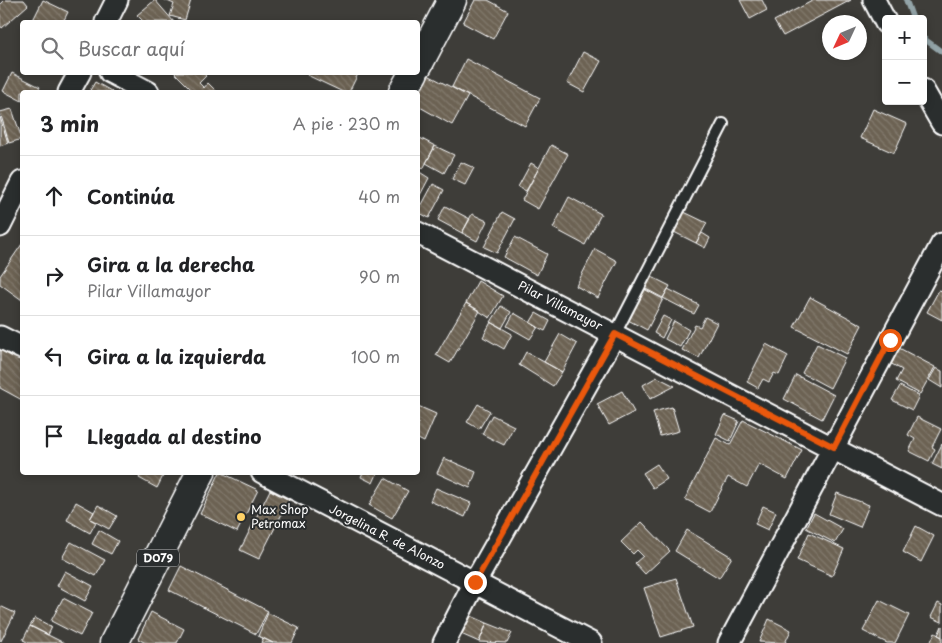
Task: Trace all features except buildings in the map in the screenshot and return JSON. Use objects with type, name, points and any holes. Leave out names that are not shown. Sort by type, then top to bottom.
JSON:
[{"type":"main road","points":[[420,61],[452,0]]},
{"type":"main road","points":[[404,90],[412,75]]},
{"type":"main road","name":"D079","points":[[114,643],[199,475]]},
{"type":"street","points":[[874,0],[882,15]]},
{"type":"street","points":[[107,20],[115,1]]},
{"type":"street","points":[[70,90],[78,75]]},
{"type":"street","points":[[116,75],[144,90]]},
{"type":"street","points":[[927,97],[942,123]]},
{"type":"street","points":[[0,226],[20,186]]},
{"type":"street","name":"Pilar Villamayor","points":[[420,234],[834,447],[942,505]]},
{"type":"street","points":[[729,643],[942,244]]},
{"type":"street","points":[[444,643],[475,582],[615,334]]},
{"type":"street","points":[[0,337],[20,347]]},
{"type":"street","name":"Jorgelina R. de Alonzo","points":[[268,475],[591,643]]},
{"type":"lane","points":[[615,334],[723,124]]},
{"type":"waterway","points":[[906,0],[912,15]]},
{"type":"waterway","points":[[927,41],[942,52]]},
{"type":"place","name":"Max Shop Petromax","points":[[241,517]]},
{"type":"route","points":[[475,582],[615,334],[834,447],[890,340]]}]
